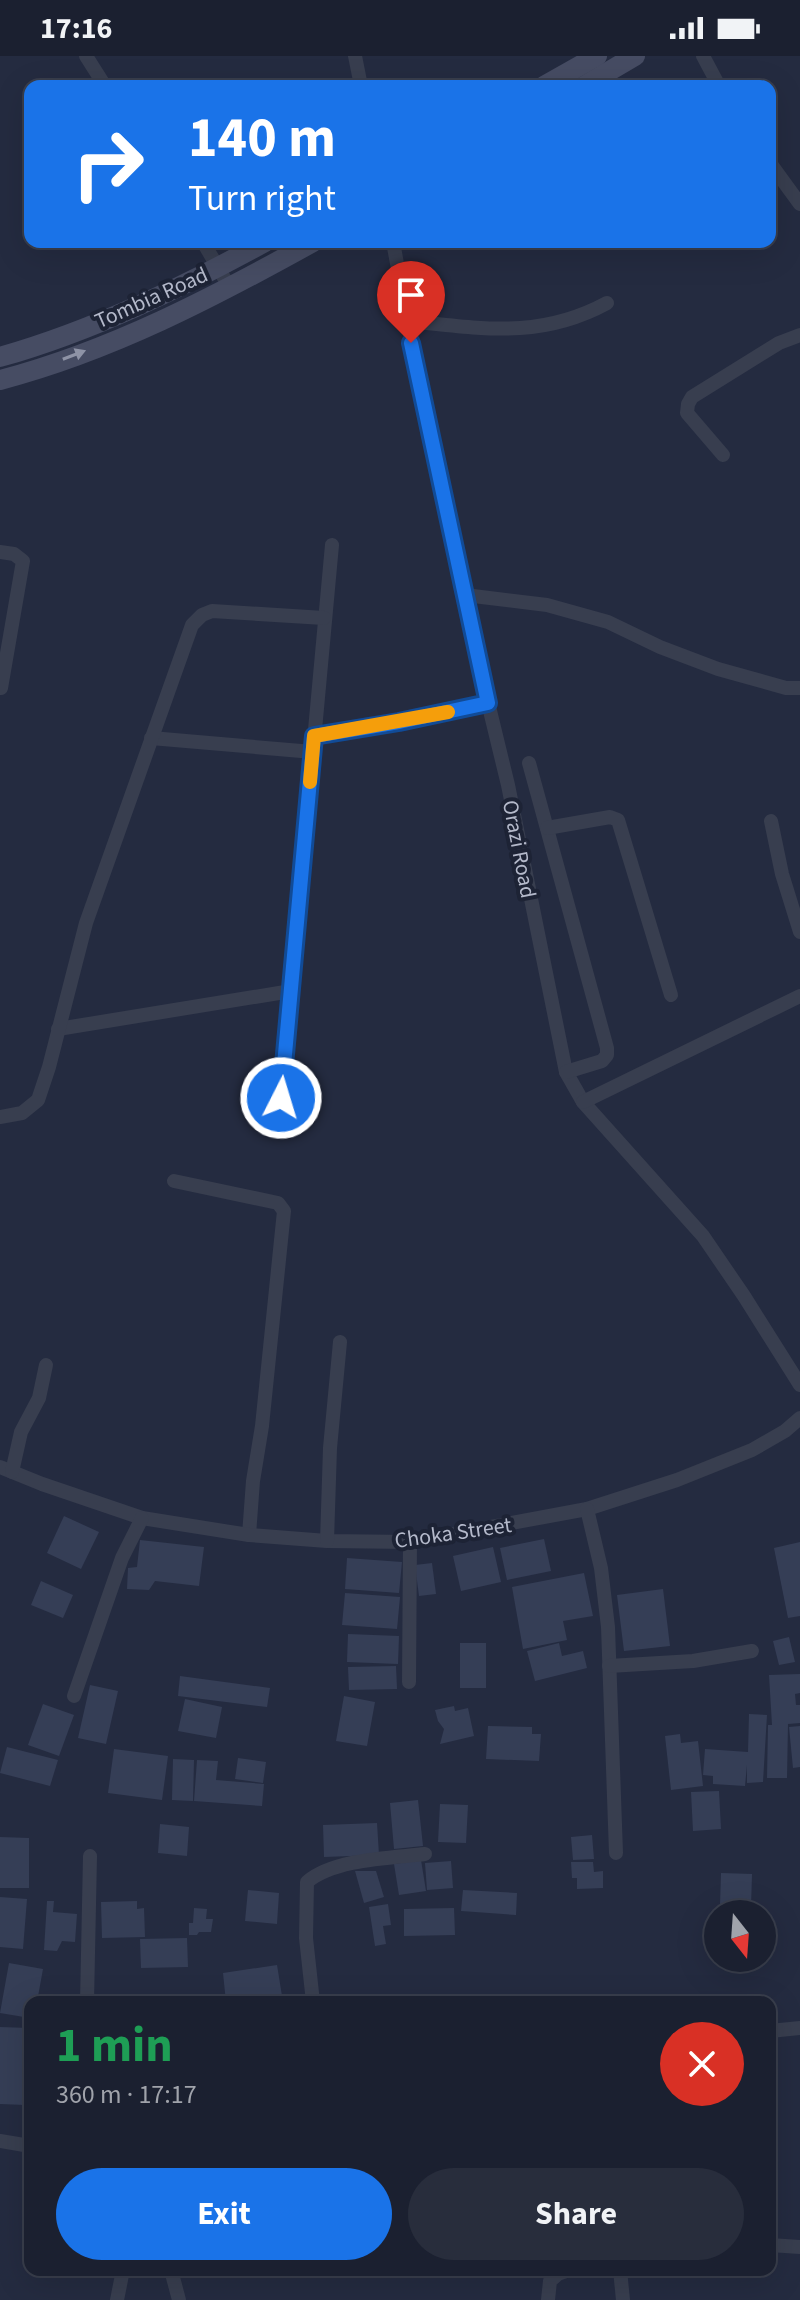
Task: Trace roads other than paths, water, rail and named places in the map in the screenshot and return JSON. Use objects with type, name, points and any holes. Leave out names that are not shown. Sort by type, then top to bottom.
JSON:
[{"type":"main road","points":[[555,80],[597,56]]},
{"type":"main road","points":[[594,80],[635,56]]},
{"type":"main road","name":"Tombia Road","points":[[0,357],[73,334],[254,248]]},
{"type":"main road","name":"Tombia Road","points":[[0,380],[134,332],[230,288],[302,248]]},
{"type":"street","points":[[86,56],[101,80]]},
{"type":"street","points":[[355,56],[360,80]]},
{"type":"street","points":[[703,56],[716,80]]},
{"type":"street","points":[[776,171],[800,204]]},
{"type":"street","points":[[207,248],[230,288]]},
{"type":"street","name":"Orazi Road","points":[[394,248],[566,1072],[583,1102],[703,1236],[800,1385]]},
{"type":"street","points":[[407,321],[515,330],[567,321],[607,303]]},
{"type":"street","points":[[723,455],[687,413],[692,397],[779,343],[800,335]]},
{"type":"street","points":[[281,1098],[332,545]]},
{"type":"street","points":[[0,552],[14,554],[23,561],[1,688]]},
{"type":"street","points":[[465,595],[562,609],[608,622],[660,647],[718,669],[786,688],[800,688]]},
{"type":"street","points":[[0,1117],[22,1113],[38,1100],[86,923],[192,625],[202,615],[212,611],[324,618]]},
{"type":"street","points":[[314,736],[488,703]]},
{"type":"street","points":[[151,738],[313,752]]},
{"type":"street","points":[[529,763],[607,1048],[607,1055],[602,1061],[566,1072]]},
{"type":"street","points":[[547,828],[610,817],[618,820],[671,995]]},
{"type":"street","points":[[771,821],[782,874],[800,932]]},
{"type":"street","points":[[58,1029],[291,991]]},
{"type":"street","points":[[583,1102],[800,996]]},
{"type":"street","points":[[174,1181],[278,1203],[284,1211],[249,1535]]},
{"type":"street","points":[[327,1541],[330,1448],[340,1342]]},
{"type":"street","points":[[6,1470],[39,1398],[46,1365]]},
{"type":"street","name":"Choka Street","points":[[6,1470],[142,1518],[249,1535],[327,1541],[410,1542],[587,1509],[677,1480],[752,1450],[785,1431],[800,1418]]},
{"type":"street","points":[[587,1509],[601,1568],[609,1666],[616,1853]]},
{"type":"street","points":[[74,1696],[122,1558],[142,1518]]},
{"type":"street","points":[[409,1682],[410,1542]]},
{"type":"street","points":[[609,1666],[693,1661],[752,1651]]},
{"type":"street","points":[[312,1996],[306,1938],[307,1882],[315,1875],[343,1865],[425,1854]]},
{"type":"street","points":[[87,1996],[90,1856]]},
{"type":"street","points":[[776,2030],[800,2028]]},
{"type":"street","points":[[0,2141],[24,2145]]},
{"type":"street","points":[[776,2245],[800,2247]]},
{"type":"street","points":[[117,2300],[122,2276]]},
{"type":"street","points":[[173,2276],[179,2300]]},
{"type":"street","points":[[548,2300],[550,2281],[556,2276]]},
{"type":"street","points":[[621,2276],[623,2300]]}]
